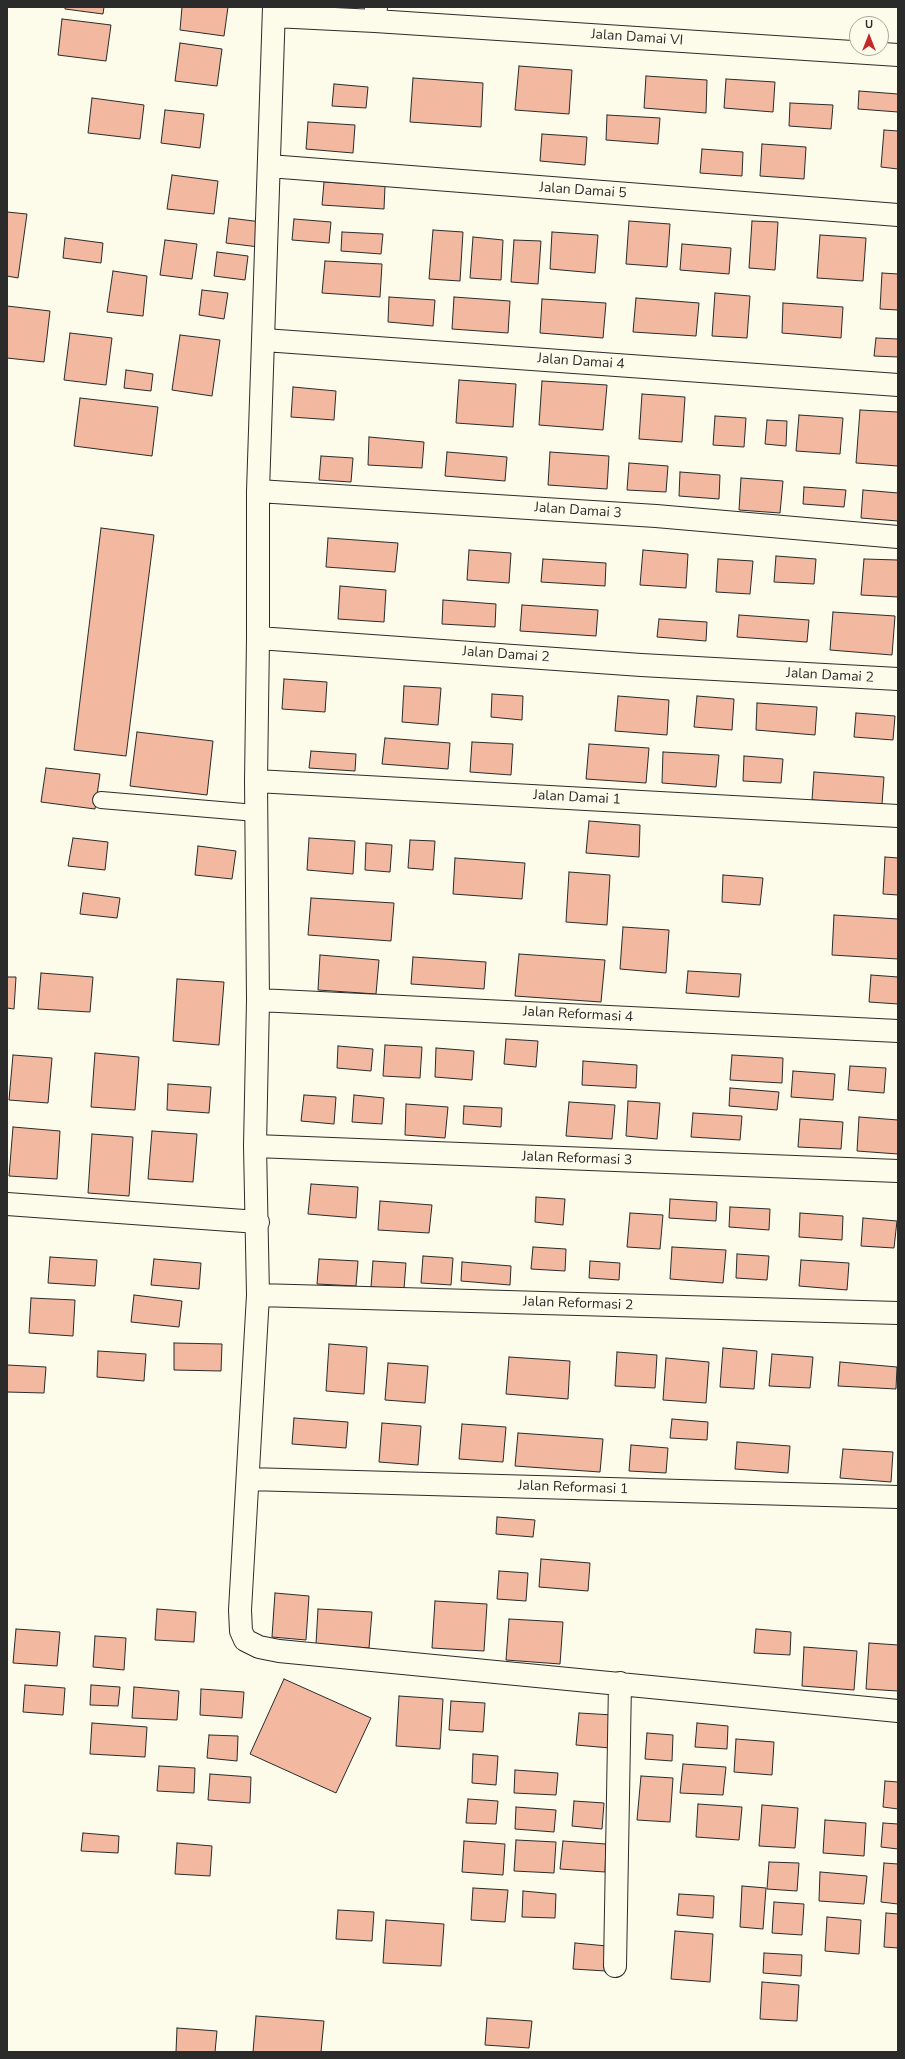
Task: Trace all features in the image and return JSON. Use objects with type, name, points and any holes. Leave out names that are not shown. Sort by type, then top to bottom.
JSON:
[{"type":"street","name":"Jalan Damai VI","points":[[274,11],[376,14],[898,55]]},
{"type":"street","points":[[274,11],[258,491],[256,781],[258,1000],[255,1146],[258,1222],[258,1295],[240,1610],[243,1635],[245,1640],[254,1645],[280,1651],[898,1711]]},
{"type":"street","name":"Jalan Damai 5","points":[[269,166],[898,215]]},
{"type":"street","name":"Jalan Damai 4","points":[[264,340],[898,385]]},
{"type":"street","name":"Jalan Damai 3","points":[[258,491],[656,516],[898,536]]},
{"type":"street","name":"Jalan Damai 2","points":[[258,638],[641,665],[898,680]]},
{"type":"street","name":"Jalan Damai 1","points":[[256,781],[898,816]]},
{"type":"street","name":"Jalan Reformasi 4","points":[[258,1000],[898,1031]]},
{"type":"street","name":"Jalan Reformasi 3","points":[[255,1146],[898,1171]]},
{"type":"street","points":[[7,1204],[258,1222]]},
{"type":"street","name":"Jalan Reformasi 2","points":[[258,1295],[898,1313]]},
{"type":"street","name":"Jalan Reformasi 1","points":[[248,1480],[898,1497]]},
{"type":"street","points":[[615,1966],[620,1683]]},
{"type":"lane","points":[[101,800],[256,812]]},
{"type":"building","points":[[65,7],[104,7],[103,14],[65,9]]},
{"type":"building","points":[[182,7],[228,7],[224,36],[180,30]]},
{"type":"building","points":[[62,19],[111,25],[106,61],[58,55]]},
{"type":"building","points":[[180,43],[222,49],[217,86],[175,81]]},
{"type":"building","points":[[519,66],[572,70],[569,114],[515,110]]},
{"type":"building","points":[[646,76],[707,80],[706,113],[644,108]]},
{"type":"building","points":[[413,78],[483,83],[481,127],[410,122]]},
{"type":"building","points":[[726,79],[775,82],[773,112],[724,108]]},
{"type":"building","points":[[334,84],[368,87],[366,108],[332,106]]},
{"type":"building","points":[[859,91],[898,94],[898,112],[858,109]]},
{"type":"building","points":[[92,98],[144,105],[140,139],[88,133]]},
{"type":"building","points":[[790,103],[833,105],[831,129],[789,126]]},
{"type":"building","points":[[165,110],[204,114],[200,148],[161,143]]},
{"type":"building","points":[[607,115],[660,118],[658,144],[606,140]]},
{"type":"building","points":[[308,122],[355,125],[353,153],[306,149]]},
{"type":"building","points":[[884,130],[898,131],[898,169],[881,167]]},
{"type":"building","points":[[542,134],[587,137],[585,165],[540,161]]},
{"type":"building","points":[[762,144],[806,147],[804,179],[760,176]]},
{"type":"building","points":[[702,149],[743,152],[742,176],[700,173]]},
{"type":"building","points":[[172,175],[218,181],[214,214],[167,209]]},
{"type":"building","points":[[324,182],[385,186],[384,209],[322,205]]},
{"type":"building","points":[[7,212],[27,214],[18,278],[7,276]]},
{"type":"building","points":[[229,218],[262,222],[259,247],[226,243]]},
{"type":"building","points":[[294,219],[331,222],[329,243],[292,240]]},
{"type":"building","points":[[629,221],[670,224],[667,267],[626,264]]},
{"type":"building","points":[[752,221],[778,222],[775,270],[749,268]]},
{"type":"building","points":[[433,230],[463,232],[460,281],[429,279]]},
{"type":"building","points":[[342,232],[383,234],[381,254],[341,251]]},
{"type":"building","points":[[552,232],[598,235],[595,273],[550,269]]},
{"type":"building","points":[[820,235],[866,238],[863,281],[817,278]]},
{"type":"building","points":[[473,237],[503,240],[501,280],[470,278]]},
{"type":"building","points":[[65,238],[103,243],[101,263],[63,258]]},
{"type":"building","points":[[165,240],[197,244],[192,279],[160,275]]},
{"type":"building","points":[[514,240],[541,241],[538,284],[511,282]]},
{"type":"building","points":[[682,244],[731,248],[729,274],[680,270]]},
{"type":"building","points":[[217,252],[248,256],[245,280],[214,276]]},
{"type":"building","points":[[325,261],[382,264],[380,297],[322,293]]},
{"type":"building","points":[[113,271],[147,276],[143,316],[107,312]]},
{"type":"building","points":[[882,273],[898,274],[898,310],[880,309]]},
{"type":"building","points":[[202,290],[228,293],[224,319],[199,315]]},
{"type":"building","points":[[715,293],[750,296],[747,338],[712,336]]},
{"type":"building","points":[[389,297],[435,300],[433,326],[388,322]]},
{"type":"building","points":[[454,297],[510,301],[508,333],[452,329]]},
{"type":"building","points":[[636,298],[699,303],[696,336],[633,332]]},
{"type":"building","points":[[542,299],[606,303],[603,338],[540,333]]},
{"type":"building","points":[[783,303],[843,307],[841,338],[782,333]]},
{"type":"building","points":[[7,306],[50,311],[44,362],[7,358]]},
{"type":"building","points":[[70,333],[112,338],[106,385],[64,380]]},
{"type":"building","points":[[180,335],[220,340],[212,396],[172,390]]},
{"type":"building","points":[[876,338],[898,339],[898,357],[874,356]]},
{"type":"building","points":[[126,370],[153,374],[151,391],[124,388]]},
{"type":"building","points":[[459,380],[516,384],[513,427],[456,423]]},
{"type":"building","points":[[542,381],[607,385],[603,430],[539,425]]},
{"type":"building","points":[[293,387],[336,391],[334,420],[291,417]]},
{"type":"building","points":[[642,394],[685,397],[682,442],[639,439]]},
{"type":"building","points":[[80,398],[158,407],[152,456],[74,446]]},
{"type":"building","points":[[860,410],[898,412],[898,466],[856,463]]},
{"type":"building","points":[[799,415],[843,418],[840,454],[796,451]]},
{"type":"building","points":[[715,416],[746,418],[744,447],[713,445]]},
{"type":"building","points":[[767,420],[787,421],[786,446],[765,444]]},
{"type":"building","points":[[369,437],[424,442],[422,468],[368,465]]},
{"type":"building","points":[[447,452],[507,457],[505,481],[445,476]]},
{"type":"building","points":[[550,452],[609,456],[607,489],[548,485]]},
{"type":"building","points":[[321,456],[353,458],[351,482],[319,480]]},
{"type":"building","points":[[629,463],[668,466],[666,492],[627,490]]},
{"type":"building","points":[[680,472],[720,475],[719,499],[679,496]]},
{"type":"building","points":[[741,478],[783,481],[780,513],[739,510]]},
{"type":"building","points":[[804,487],[846,490],[844,507],[803,504]]},
{"type":"building","points":[[863,490],[898,493],[898,521],[861,518]]},
{"type":"building","points":[[101,528],[154,535],[126,756],[74,750]]},
{"type":"building","points":[[328,538],[398,543],[395,572],[326,567]]},
{"type":"building","points":[[469,550],[511,553],[509,583],[467,580]]},
{"type":"building","points":[[643,550],[688,554],[686,588],[640,585]]},
{"type":"building","points":[[776,556],[816,559],[814,584],[774,582]]},
{"type":"building","points":[[543,559],[606,563],[605,586],[541,582]]},
{"type":"building","points":[[718,559],[753,561],[750,594],[716,592]]},
{"type":"building","points":[[864,559],[898,560],[898,597],[861,595]]},
{"type":"building","points":[[340,586],[386,590],[384,622],[338,619]]},
{"type":"building","points":[[443,600],[496,604],[495,627],[442,624]]},
{"type":"building","points":[[522,605],[598,610],[596,636],[520,631]]},
{"type":"building","points":[[833,612],[895,616],[892,655],[830,650]]},
{"type":"building","points":[[739,615],[809,620],[807,642],[737,637]]},
{"type":"building","points":[[659,619],[707,622],[706,641],[657,637]]},
{"type":"building","points":[[284,679],[327,682],[325,712],[282,709]]},
{"type":"building","points":[[404,686],[441,688],[438,725],[402,722]]},
{"type":"building","points":[[492,694],[523,696],[522,720],[491,717]]},
{"type":"building","points":[[618,696],[669,700],[667,735],[615,731]]},
{"type":"building","points":[[697,696],[734,699],[732,730],[694,727]]},
{"type":"building","points":[[757,703],[817,707],[815,735],[756,730]]},
{"type":"building","points":[[856,713],[895,716],[893,740],[854,737]]},
{"type":"building","points":[[137,732],[213,741],[207,795],[130,786]]},
{"type":"building","points":[[385,738],[450,743],[448,769],[382,764]]},
{"type":"building","points":[[472,742],[513,744],[511,775],[470,772]]},
{"type":"building","points":[[589,744],[649,748],[646,783],[586,779]]},
{"type":"building","points":[[311,751],[356,754],[355,771],[309,768]]},
{"type":"building","points":[[663,752],[719,755],[716,787],[662,783]]},
{"type":"building","points":[[744,756],[783,759],[781,783],[743,781]]},
{"type":"building","points":[[46,768],[100,774],[95,809],[41,802]]},
{"type":"building","points":[[814,772],[884,777],[882,804],[812,800]]},
{"type":"building","points":[[589,821],[640,825],[639,857],[586,853]]},
{"type":"building","points":[[73,838],[108,842],[105,870],[68,866]]},
{"type":"building","points":[[309,838],[355,841],[353,874],[307,870]]},
{"type":"building","points":[[410,840],[435,841],[433,870],[408,868]]},
{"type":"building","points":[[366,843],[392,845],[390,872],[365,870]]},
{"type":"building","points":[[198,846],[236,851],[232,879],[195,875]]},
{"type":"building","points":[[885,857],[898,858],[898,895],[883,894]]},
{"type":"building","points":[[455,858],[525,863],[522,899],[453,894]]},
{"type":"building","points":[[569,872],[610,875],[607,925],[566,922]]},
{"type":"building","points":[[723,875],[763,878],[760,905],[722,902]]},
{"type":"building","points":[[83,893],[120,898],[117,918],[80,914]]},
{"type":"building","points":[[311,898],[394,903],[391,941],[308,935]]},
{"type":"building","points":[[834,915],[898,919],[898,959],[832,955]]},
{"type":"building","points":[[623,927],[669,930],[666,973],[620,969]]},
{"type":"building","points":[[519,954],[605,960],[601,1002],[515,996]]},
{"type":"building","points":[[320,955],[379,960],[376,994],[318,990]]},
{"type":"building","points":[[413,957],[486,962],[484,989],[411,984]]},
{"type":"building","points":[[688,971],[741,974],[739,997],[686,993]]},
{"type":"building","points":[[41,973],[93,977],[90,1012],[38,1009]]},
{"type":"building","points":[[871,975],[898,977],[898,1004],[869,1002]]},
{"type":"building","points":[[7,977],[16,977],[14,1009],[7,1008]]},
{"type":"building","points":[[177,979],[224,982],[219,1045],[173,1041]]},
{"type":"building","points":[[506,1039],[538,1041],[536,1067],[504,1064]]},
{"type":"building","points":[[385,1045],[422,1047],[420,1078],[383,1076]]},
{"type":"building","points":[[338,1046],[373,1049],[371,1071],[337,1068]]},
{"type":"building","points":[[436,1048],[474,1051],[472,1080],[435,1077]]},
{"type":"building","points":[[95,1053],[139,1057],[135,1110],[91,1107]]},
{"type":"building","points":[[13,1055],[52,1058],[48,1103],[9,1100]]},
{"type":"building","points":[[732,1055],[783,1058],[782,1083],[730,1080]]},
{"type":"building","points":[[583,1061],[637,1065],[636,1088],[582,1085]]},
{"type":"building","points":[[850,1066],[886,1068],[884,1093],[848,1090]]},
{"type":"building","points":[[793,1071],[835,1074],[833,1100],[791,1097]]},
{"type":"building","points":[[168,1084],[211,1087],[209,1113],[167,1110]]},
{"type":"building","points":[[730,1088],[779,1092],[777,1110],[729,1106]]},
{"type":"building","points":[[304,1095],[336,1097],[334,1124],[301,1121]]},
{"type":"building","points":[[354,1095],[384,1098],[382,1124],[352,1122]]},
{"type":"building","points":[[628,1101],[660,1103],[657,1139],[626,1136]]},
{"type":"building","points":[[569,1102],[615,1105],[612,1139],[566,1136]]},
{"type":"building","points":[[406,1104],[448,1107],[445,1138],[405,1135]]},
{"type":"building","points":[[464,1106],[502,1108],[501,1127],[463,1124]]},
{"type":"building","points":[[693,1113],[742,1116],[740,1140],[691,1137]]},
{"type":"building","points":[[859,1117],[898,1120],[898,1154],[857,1151]]},
{"type":"building","points":[[800,1119],[843,1122],[841,1149],[798,1147]]},
{"type":"building","points":[[13,1127],[60,1131],[57,1179],[9,1176]]},
{"type":"building","points":[[152,1131],[197,1134],[193,1182],[148,1179]]},
{"type":"building","points":[[92,1134],[133,1137],[129,1196],[88,1193]]},
{"type":"building","points":[[311,1184],[358,1187],[356,1218],[308,1214]]},
{"type":"building","points":[[536,1197],[565,1199],[563,1225],[535,1222]]},
{"type":"building","points":[[670,1199],[717,1202],[716,1221],[669,1218]]},
{"type":"building","points":[[380,1201],[432,1205],[429,1233],[378,1230]]},
{"type":"building","points":[[730,1207],[770,1209],[769,1230],[729,1227]]},
{"type":"building","points":[[630,1213],[663,1215],[660,1249],[627,1247]]},
{"type":"building","points":[[800,1213],[843,1216],[842,1240],[799,1237]]},
{"type":"building","points":[[863,1218],[897,1221],[894,1248],[861,1246]]},
{"type":"building","points":[[533,1247],[566,1249],[565,1271],[531,1269]]},
{"type":"building","points":[[672,1247],[726,1250],[723,1283],[670,1279]]},
{"type":"building","points":[[737,1254],[769,1256],[767,1280],[736,1278]]},
{"type":"building","points":[[423,1256],[453,1258],[451,1285],[421,1283]]},
{"type":"building","points":[[50,1257],[97,1260],[95,1286],[48,1283]]},
{"type":"building","points":[[154,1259],[201,1263],[199,1289],[151,1285]]},
{"type":"building","points":[[319,1259],[358,1261],[356,1286],[317,1284]]},
{"type":"building","points":[[801,1260],[849,1263],[847,1290],[799,1286]]},
{"type":"building","points":[[373,1261],[406,1263],[404,1289],[371,1287]]},
{"type":"building","points":[[590,1261],[620,1263],[619,1280],[589,1278]]},
{"type":"building","points":[[462,1262],[511,1266],[510,1285],[461,1281]]},
{"type":"building","points":[[134,1295],[182,1301],[179,1327],[131,1322]]},
{"type":"building","points":[[31,1298],[75,1300],[73,1336],[29,1333]]},
{"type":"building","points":[[174,1343],[222,1344],[221,1371],[174,1370]]},
{"type":"building","points":[[329,1344],[367,1347],[364,1394],[326,1391]]},
{"type":"building","points":[[723,1348],[757,1351],[754,1389],[720,1387]]},
{"type":"building","points":[[98,1351],[146,1354],[144,1381],[97,1377]]},
{"type":"building","points":[[617,1352],[657,1355],[655,1388],[615,1386]]},
{"type":"building","points":[[772,1354],[813,1357],[810,1388],[769,1386]]},
{"type":"building","points":[[509,1357],[570,1361],[568,1399],[506,1394]]},
{"type":"building","points":[[666,1358],[709,1362],[706,1403],[663,1400]]},
{"type":"building","points":[[840,1362],[897,1367],[896,1389],[838,1386]]},
{"type":"building","points":[[388,1363],[428,1366],[425,1403],[385,1400]]},
{"type":"building","points":[[7,1365],[46,1367],[44,1393],[7,1392]]},
{"type":"building","points":[[294,1418],[348,1422],[346,1448],[292,1444]]},
{"type":"building","points":[[672,1419],[708,1422],[707,1440],[670,1438]]},
{"type":"building","points":[[382,1423],[421,1426],[418,1465],[379,1462]]},
{"type":"building","points":[[462,1424],[506,1427],[503,1462],[459,1459]]},
{"type":"building","points":[[518,1433],[603,1439],[600,1472],[515,1466]]},
{"type":"building","points":[[737,1442],[790,1446],[788,1473],[735,1469]]},
{"type":"building","points":[[631,1445],[668,1448],[666,1473],[629,1471]]},
{"type":"building","points":[[843,1449],[893,1452],[891,1482],[840,1478]]},
{"type":"building","points":[[497,1517],[535,1520],[533,1537],[496,1534]]},
{"type":"building","points":[[541,1559],[590,1563],[588,1591],[539,1587]]},
{"type":"building","points":[[499,1571],[528,1573],[526,1601],[497,1599]]},
{"type":"building","points":[[275,1593],[309,1596],[306,1640],[272,1637]]},
{"type":"building","points":[[435,1601],[487,1604],[484,1651],[432,1648]]},
{"type":"building","points":[[157,1609],[196,1612],[194,1642],[155,1640]]},
{"type":"building","points":[[318,1609],[372,1612],[369,1648],[316,1644]]},
{"type":"building","points":[[509,1619],[563,1622],[560,1664],[506,1660]]},
{"type":"building","points":[[16,1629],[60,1632],[57,1666],[13,1663]]},
{"type":"building","points":[[756,1629],[791,1632],[790,1655],[754,1653]]},
{"type":"building","points":[[95,1636],[126,1638],[124,1670],[93,1667]]},
{"type":"building","points":[[869,1643],[898,1645],[898,1691],[866,1689]]},
{"type":"building","points":[[804,1647],[857,1651],[854,1690],[802,1686]]},
{"type":"building","points":[[284,1679],[371,1718],[336,1793],[250,1754]]},
{"type":"building","points":[[25,1685],[65,1688],[63,1715],[23,1712]]},
{"type":"building","points":[[91,1685],[120,1687],[118,1706],[90,1705]]},
{"type":"building","points":[[134,1687],[179,1691],[177,1720],[132,1718]]},
{"type":"building","points":[[201,1689],[244,1692],[242,1718],[200,1715]]},
{"type":"building","points":[[399,1696],[443,1699],[440,1749],[396,1746]]},
{"type":"building","points":[[451,1701],[485,1703],[483,1732],[449,1730]]},
{"type":"building","points":[[579,1713],[613,1715],[610,1748],[576,1745]]},
{"type":"building","points":[[92,1723],[147,1727],[145,1757],[90,1754]]},
{"type":"building","points":[[697,1723],[728,1726],[727,1749],[695,1747]]},
{"type":"building","points":[[647,1733],[673,1735],[672,1761],[645,1759]]},
{"type":"building","points":[[209,1735],[238,1736],[237,1761],[207,1758]]},
{"type":"building","points":[[736,1739],[774,1742],[772,1775],[734,1772]]},
{"type":"building","points":[[473,1754],[498,1756],[496,1785],[472,1783]]},
{"type":"building","points":[[683,1764],[726,1767],[723,1795],[680,1793]]},
{"type":"building","points":[[159,1766],[195,1768],[194,1793],[157,1791]]},
{"type":"building","points":[[515,1770],[558,1773],[556,1795],[514,1793]]},
{"type":"building","points":[[210,1774],[251,1777],[250,1803],[208,1800]]},
{"type":"building","points":[[641,1776],[673,1778],[670,1822],[637,1820]]},
{"type":"building","points":[[885,1781],[898,1782],[898,1809],[883,1807]]},
{"type":"building","points":[[468,1799],[498,1801],[496,1824],[466,1823]]},
{"type":"building","points":[[574,1801],[604,1803],[602,1829],[572,1826]]},
{"type":"building","points":[[698,1804],[742,1807],[739,1840],[696,1837]]},
{"type":"building","points":[[762,1805],[798,1808],[795,1848],[759,1846]]},
{"type":"building","points":[[516,1807],[556,1810],[554,1832],[515,1829]]},
{"type":"building","points":[[825,1820],[866,1823],[864,1856],[823,1853]]},
{"type":"building","points":[[883,1823],[898,1824],[898,1849],[881,1847]]},
{"type":"building","points":[[83,1833],[119,1836],[118,1853],[81,1851]]},
{"type":"building","points":[[516,1840],[556,1842],[554,1873],[514,1871]]},
{"type":"building","points":[[464,1841],[505,1844],[503,1875],[462,1872]]},
{"type":"building","points":[[563,1841],[606,1844],[605,1872],[560,1869]]},
{"type":"building","points":[[177,1843],[212,1846],[210,1876],[175,1874]]},
{"type":"building","points":[[769,1862],[799,1863],[797,1891],[767,1889]]},
{"type":"building","points":[[884,1863],[898,1864],[898,1904],[881,1902]]},
{"type":"building","points":[[820,1872],[867,1876],[864,1904],[819,1901]]},
{"type":"building","points":[[742,1886],[766,1888],[763,1929],[740,1927]]},
{"type":"building","points":[[473,1888],[508,1890],[505,1922],[471,1920]]},
{"type":"building","points":[[523,1891],[556,1894],[555,1918],[522,1917]]},
{"type":"building","points":[[679,1894],[714,1896],[713,1918],[677,1915]]},
{"type":"building","points":[[774,1902],[804,1904],[802,1935],[772,1933]]},
{"type":"building","points":[[338,1910],[374,1912],[372,1941],[336,1939]]},
{"type":"building","points":[[886,1913],[898,1914],[898,1948],[884,1947]]},
{"type":"building","points":[[827,1917],[861,1920],[859,1954],[825,1951]]},
{"type":"building","points":[[386,1920],[444,1924],[441,1966],[383,1963]]},
{"type":"building","points":[[675,1931],[713,1934],[710,1982],[671,1979]]},
{"type":"building","points":[[575,1943],[607,1946],[606,1971],[573,1969]]},
{"type":"building","points":[[764,1953],[802,1955],[801,1976],[763,1973]]},
{"type":"building","points":[[762,1982],[799,1985],[797,2021],[760,2019]]},
{"type":"building","points":[[256,2016],[324,2021],[321,2052],[253,2052]]},
{"type":"building","points":[[487,2018],[532,2021],[529,2048],[485,2045]]},
{"type":"building","points":[[177,2028],[217,2031],[215,2052],[176,2052]]}]
